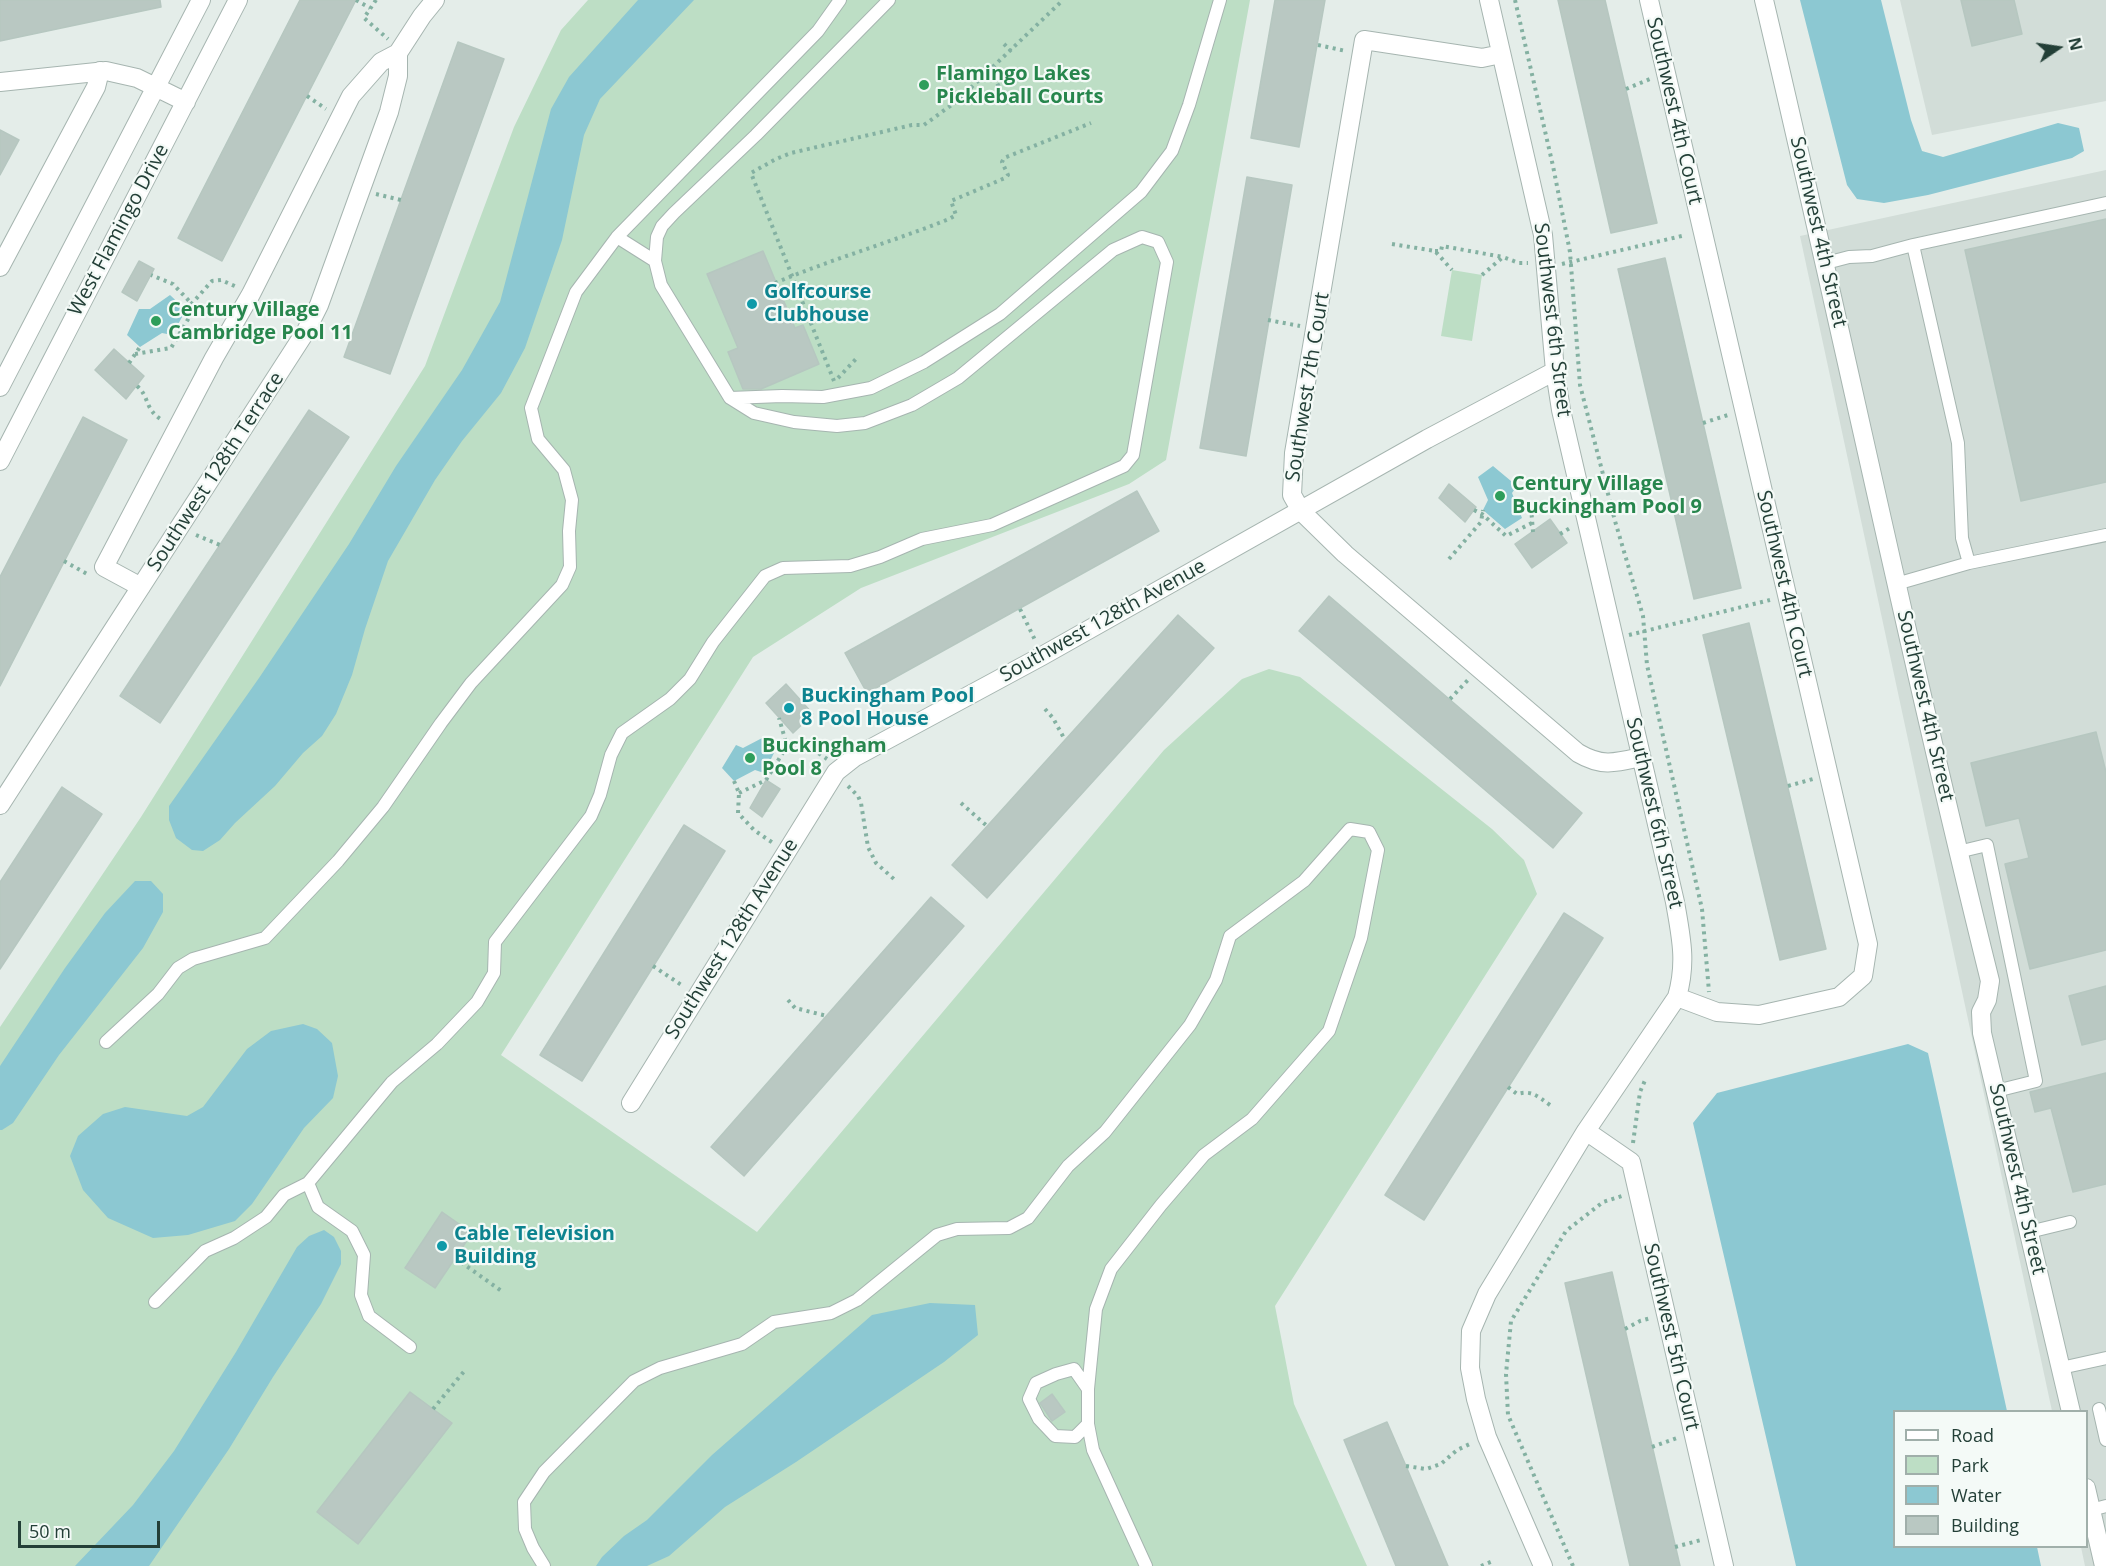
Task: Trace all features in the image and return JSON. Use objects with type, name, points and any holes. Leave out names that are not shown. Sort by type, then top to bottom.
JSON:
[{"type":"street","name":"West Flamingo Drive","points":[[0,387],[201,0]]},
{"type":"street","name":"West Flamingo Drive","points":[[0,461],[238,0]]},
{"type":"street","name":"Southwest 128th Terrace","points":[[141,587],[104,567],[251,294],[351,96],[381,62],[399,51],[435,0]]},
{"type":"street","name":"Southwest 6th Street","points":[[1489,0],[1543,235],[1555,370],[1577,483],[1675,902],[1682,942],[1683,975],[1677,997],[1586,1131],[1487,1294],[1471,1331],[1470,1368],[1476,1399],[1488,1437],[1543,1566]]},
{"type":"street","name":"Southwest 4th Court","points":[[1649,0],[1868,944],[1863,976],[1839,997],[1759,1015],[1718,1012],[1677,997]]},
{"type":"street","name":"Southwest 4th Street","points":[[1764,0],[1826,263],[1896,584],[1990,981],[1987,1000],[1981,1012],[1982,1033],[2071,1410]]},
{"type":"street","points":[[1362,54],[1364,40],[1482,58],[1501,54]]},
{"type":"street","name":"Southwest 128th Terrace","points":[[0,805],[306,331],[319,305],[389,112],[398,76],[399,51]]},
{"type":"street","name":"Southwest 7th Court","points":[[1362,54],[1293,464],[1292,495],[1301,511],[1359,565],[1578,753],[1590,760],[1615,763],[1641,757]]},
{"type":"street","points":[[0,267],[96,87],[100,71]]},
{"type":"street","points":[[0,82],[100,71],[128,75],[186,102]]},
{"type":"street","name":"Southwest 128th Avenue","points":[[631,1103],[836,772],[855,757],[1042,656],[1427,439],[1555,370]]},
{"type":"street","name":"Southwest 5th Court","points":[[1586,1131],[1631,1162],[1724,1566]]},
{"type":"street","points":[[2088,1491],[2098,1508],[2104,1566]]},
{"type":"lane","points":[[106,1042],[158,994],[178,968],[193,959],[265,938],[338,861],[383,807],[471,683],[562,585],[570,567],[569,531],[572,501],[564,470],[538,439],[531,408],[576,291],[617,237],[818,31],[840,0]]},
{"type":"lane","points":[[154,1302],[205,1251],[234,1238],[266,1217],[284,1195],[308,1183],[392,1082],[437,1044],[477,1002],[494,974],[495,942],[591,816],[600,795],[611,755],[622,733],[670,699],[690,679],[713,642],[765,576],[783,568],[850,566],[880,557],[922,539],[992,525],[1124,466],[1133,455],[1167,262],[1158,242],[1143,237],[1113,250],[958,378],[912,405],[865,423],[837,426],[794,422],[754,413],[730,398],[661,285],[655,261],[657,237],[662,226],[756,135],[889,0]]},
{"type":"lane","points":[[730,398],[823,397],[871,388],[924,362],[1000,314],[1141,192],[1172,151],[1189,105],[1220,0]]},
{"type":"lane","points":[[1826,263],[1849,257],[1872,256],[2106,203]]},
{"type":"lane","points":[[617,237],[655,261]]},
{"type":"lane","points":[[1913,245],[1958,444],[1962,538],[1969,563]]},
{"type":"lane","points":[[1896,584],[1969,563],[2106,535]]},
{"type":"lane","points":[[544,1566],[525,1529],[524,1502],[544,1472],[634,1381],[660,1368],[742,1344],[774,1322],[831,1312],[857,1300],[937,1235],[957,1229],[1008,1228],[1028,1218],[1068,1166],[1105,1132],[1190,1025],[1216,980],[1230,936],[1304,881],[1350,829],[1369,832],[1378,850],[1361,938],[1329,1031],[1252,1119],[1204,1155],[1161,1205],[1111,1269],[1096,1309],[1088,1389],[1088,1424],[1093,1450],[1146,1566]]},
{"type":"lane","points":[[1958,852],[1987,845],[2036,1081],[1996,1091]]},
{"type":"lane","points":[[308,1183],[318,1207],[352,1232],[364,1255],[361,1295],[369,1316],[410,1347]]},
{"type":"lane","points":[[2029,1232],[2070,1222]]},
{"type":"lane","points":[[2061,1368],[2106,1358]]},
{"type":"lane","points":[[1088,1389],[1074,1369],[1036,1383],[1029,1398],[1039,1419],[1055,1436],[1075,1437],[1088,1424]]},
{"type":"lane","points":[[2097,1410],[2106,1440]]},
{"type":"path","points":[[356,0],[370,8]]},
{"type":"path","points":[[376,0],[364,18],[399,51]]},
{"type":"path","points":[[834,381],[751,173],[791,153],[912,125],[924,126],[957,102],[1062,0]]},
{"type":"path","points":[[1004,44],[1011,51]]},
{"type":"path","points":[[1318,45],[1362,54]]},
{"type":"path","points":[[992,70],[1007,104]]},
{"type":"path","points":[[1626,89],[1642,81],[1665,76]]},
{"type":"path","points":[[775,283],[891,240],[903,238],[949,219],[956,215],[951,201],[1008,176],[1002,162],[1004,158],[1091,123]]},
{"type":"path","points":[[361,191],[401,200]]},
{"type":"path","points":[[1392,244],[1435,251],[1441,251],[1442,246],[1503,256],[1519,263],[1537,262],[1546,265],[1570,264],[1694,233],[1702,233]]},
{"type":"path","points":[[1435,251],[1452,270]]},
{"type":"path","points":[[1482,275],[1503,256]]},
{"type":"path","points":[[135,354],[171,348],[190,316],[191,303],[173,284],[151,275]]},
{"type":"path","points":[[186,310],[212,281],[221,280],[251,294]]},
{"type":"path","points":[[1268,320],[1288,325],[1316,327]]},
{"type":"path","points":[[129,363],[140,347]]},
{"type":"path","points":[[137,386],[152,413],[177,428]]},
{"type":"path","points":[[1703,423],[1743,410]]},
{"type":"path","points":[[1531,507],[1533,532]]},
{"type":"path","points":[[1474,510],[1483,512],[1506,536],[1532,523]]},
{"type":"path","points":[[1449,559],[1481,522],[1483,512]]},
{"type":"path","points":[[179,528],[220,545]]},
{"type":"path","points":[[64,561],[89,575]]},
{"type":"path","points":[[1614,639],[1787,596]]},
{"type":"path","points":[[1020,609],[1042,656]]},
{"type":"path","points":[[1450,699],[1479,667]]},
{"type":"path","points":[[1045,709],[1053,718],[1065,740]]},
{"type":"path","points":[[779,718],[788,746]]},
{"type":"path","points":[[777,748],[797,744],[809,747],[830,761],[836,772],[858,796],[868,847],[876,863],[895,880]]},
{"type":"path","points":[[739,793],[766,780],[788,746]]},
{"type":"path","points":[[1788,786],[1828,774]]},
{"type":"path","points":[[734,781],[739,793],[738,813],[754,830],[785,853]]},
{"type":"path","points":[[961,803],[987,826]]},
{"type":"path","points":[[653,966],[696,995]]},
{"type":"path","points":[[788,1000],[795,1008],[827,1016]]},
{"type":"path","points":[[1508,1087],[1516,1094],[1526,1091],[1535,1094],[1550,1105]]},
{"type":"path","points":[[1573,1566],[1508,1415],[1506,1374],[1511,1321],[1566,1231],[1603,1202],[1638,1191]]},
{"type":"path","points":[[455,1258],[502,1292]]},
{"type":"path","points":[[1625,1329],[1640,1321],[1666,1314]]},
{"type":"path","points":[[433,1409],[466,1369]]},
{"type":"path","points":[[1406,1466],[1426,1469],[1442,1464],[1457,1450],[1513,1426]]},
{"type":"path","points":[[1675,1546],[1717,1535]]},
{"type":"path","points":[[1481,1566],[1493,1561]]},
{"type":"shaded area","points":[[1900,0],[2106,0],[2106,101],[1932,135]]},
{"type":"shaded area","points":[[2106,170],[2106,1566],[2085,1566],[2081,1548],[2088,1548],[2088,1410],[2052,1410],[1800,236]]},
{"type":"green space","points":[[588,0],[1250,0],[1166,460],[1129,484],[861,588],[753,657],[501,1055],[757,1232],[1164,750],[1242,679],[1269,669],[1300,677],[1492,829],[1524,860],[1537,894],[1275,1306],[1294,1404],[1367,1566],[0,1566],[0,1027],[141,817],[425,366],[514,127],[561,30]]},
{"type":"green space","points":[[1452,270],[1482,275],[1472,341],[1441,336]]},
{"type":"water","points":[[638,0],[694,0],[600,99],[584,135],[562,240],[525,348],[501,393],[462,441],[435,480],[388,561],[352,675],[336,714],[322,736],[220,840],[203,851],[192,850],[176,838],[169,820],[169,806],[259,678],[349,544],[396,466],[462,370],[500,302],[551,109],[569,77]]},
{"type":"water","points":[[1800,0],[1881,0],[1911,120],[1922,151],[1943,157],[2058,123],[2079,128],[2084,151],[2072,158],[1928,195],[1884,203],[1857,199],[1847,185]]},
{"type":"water","name":"Century Village Cambridge Pool 11","points":[[170,295],[186,310],[172,335],[162,333],[140,347],[127,335],[139,309],[150,309]]},
{"type":"water","name":"Century Village Buckingham Pool 9","points":[[1493,466],[1517,486],[1512,493],[1522,518],[1505,529],[1483,510],[1488,500],[1478,477]]},
{"type":"water","name":"Buckingham Pool 8","points":[[766,736],[776,749],[764,773],[755,770],[734,781],[722,768],[736,745],[743,748]]},
{"type":"water","points":[[135,881],[151,881],[163,894],[163,912],[143,948],[59,1055],[13,1123],[0,1130],[0,1066],[65,968],[105,913]]},
{"type":"water","points":[[303,1024],[317,1029],[332,1043],[338,1076],[333,1098],[304,1128],[252,1204],[235,1221],[188,1235],[153,1238],[108,1218],[83,1190],[70,1156],[78,1136],[103,1114],[125,1107],[187,1116],[203,1107],[247,1049],[271,1031]]},
{"type":"water","points":[[1908,1044],[1928,1053],[2007,1410],[1893,1410],[1893,1548],[2037,1548],[2041,1566],[1796,1566],[1693,1123],[1717,1093]]},
{"type":"water","points":[[324,1230],[334,1237],[341,1251],[341,1264],[321,1304],[229,1449],[149,1566],[75,1566],[133,1505],[174,1451],[236,1352],[297,1247],[309,1236]]},
{"type":"water","points":[[930,1303],[975,1305],[978,1335],[944,1362],[725,1507],[669,1556],[647,1566],[596,1566],[602,1557],[624,1536],[647,1520],[712,1455],[872,1315]]},
{"type":"building","points":[[0,0],[160,0],[161,7],[0,41]]},
{"type":"building","points":[[300,0],[356,0],[222,261],[178,238]]},
{"type":"building","points":[[1275,0],[1325,0],[1299,147],[1251,138]]},
{"type":"building","points":[[1558,0],[1605,0],[1657,223],[1611,233]]},
{"type":"building","points":[[1961,0],[2014,0],[2022,34],[1972,46]]},
{"type":"building","points":[[458,42],[504,59],[390,374],[344,357]]},
{"type":"building","points":[[0,130],[19,140],[0,175]]},
{"type":"building","points":[[1247,177],[1292,185],[1246,456],[1200,448]]},
{"type":"building","points":[[2106,219],[2106,482],[2021,501],[1965,250]]},
{"type":"building","name":"Golfcourse Clubhouse","points":[[763,251],[795,328],[803,325],[819,364],[761,389],[743,389],[728,352],[738,348],[707,274]]},
{"type":"building","points":[[1665,258],[1741,588],[1694,599],[1618,269]]},
{"type":"building","points":[[139,261],[154,269],[137,301],[122,292]]},
{"type":"building","points":[[114,349],[144,376],[126,399],[95,370]]},
{"type":"building","points":[[309,410],[349,437],[160,723],[120,696]]},
{"type":"building","points":[[83,417],[127,440],[0,686],[0,577]]},
{"type":"building","points":[[1449,484],[1476,507],[1465,522],[1439,498]]},
{"type":"building","points":[[1137,491],[1159,531],[867,693],[845,653]]},
{"type":"building","points":[[1550,519],[1567,543],[1532,568],[1515,544]]},
{"type":"building","points":[[1329,596],[1582,813],[1553,848],[1299,631]]},
{"type":"building","points":[[1178,615],[1214,648],[987,898],[952,865]]},
{"type":"building","points":[[1749,623],[1826,949],[1780,960],[1703,635]]},
{"type":"building","name":"Buckingham Pool 8 Pool House","points":[[786,684],[813,714],[793,733],[766,703]]},
{"type":"building","points":[[2096,732],[2106,772],[2106,950],[2030,969],[2005,864],[2029,858],[2019,818],[1986,826],[1971,763]]},
{"type":"building","points":[[766,780],[780,789],[762,817],[750,808]]},
{"type":"building","points":[[62,787],[102,814],[0,969],[0,882]]},
{"type":"building","points":[[684,825],[725,851],[582,1081],[540,1055]]},
{"type":"building","points":[[931,897],[964,926],[744,1176],[711,1147]]},
{"type":"building","points":[[1564,913],[1603,938],[1424,1220],[1385,1195]]},
{"type":"building","points":[[2106,986],[2106,1039],[2082,1045],[2069,996]]},
{"type":"building","points":[[2106,1073],[2106,1184],[2073,1192],[2051,1108],[2035,1112],[2030,1092]]},
{"type":"building","name":"Cable Television Building","points":[[442,1212],[472,1233],[435,1288],[405,1268]]},
{"type":"building","points":[[1612,1272],[1680,1566],[1630,1566],[1565,1283]]},
{"type":"building","points":[[410,1392],[452,1423],[358,1544],[317,1512]]},
{"type":"building","points":[[1052,1394],[1065,1412],[1052,1421],[1040,1403]]},
{"type":"building","points":[[1387,1422],[1448,1566],[1396,1566],[1344,1440]]},
{"type":"place","name":"Flamingo Lakes Pickleball Courts","points":[[924,85]]},
{"type":"place","name":"Golfcourse Clubhouse","points":[[752,304]]},
{"type":"place","name":"Century Village Cambridge Pool 11","points":[[156,321]]},
{"type":"place","name":"Century Village Buckingham Pool 9","points":[[1500,496]]},
{"type":"place","name":"Buckingham Pool 8 Pool House","points":[[789,708]]},
{"type":"place","name":"Buckingham Pool 8","points":[[750,758]]},
{"type":"place","name":"Cable Television Building","points":[[442,1246]]}]
